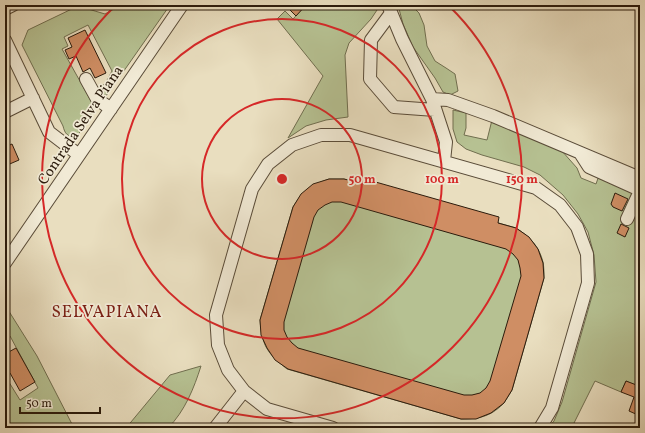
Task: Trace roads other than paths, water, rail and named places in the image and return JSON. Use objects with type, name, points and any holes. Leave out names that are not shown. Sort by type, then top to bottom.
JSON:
[{"type":"street","points":[[5,9],[13,5]]},
{"type":"street","name":"Contrada Selva Piana","points":[[5,263],[182,5]]},
{"type":"street","points":[[389,9],[434,105],[446,142],[444,161]]},
{"type":"street","points":[[389,9],[371,40],[370,79],[394,107],[434,105],[448,100],[492,116],[640,178]]},
{"type":"street","points":[[5,40],[49,132],[79,155]]},
{"type":"street","points":[[86,79],[97,99],[110,109]]},
{"type":"street","points":[[5,112],[33,98]]},
{"type":"street","points":[[333,428],[267,409],[244,391],[228,370],[218,345],[216,315],[252,189],[268,164],[292,145],[321,135],[350,135],[536,188],[560,205],[577,227],[587,254],[588,283],[552,408],[540,428]]},
{"type":"street","points":[[580,153],[589,167],[640,190],[627,219]]},
{"type":"street","points":[[215,428],[244,391]]},
{"type":"district","name":"SELVAPIANA","points":[[107,311]]}]
